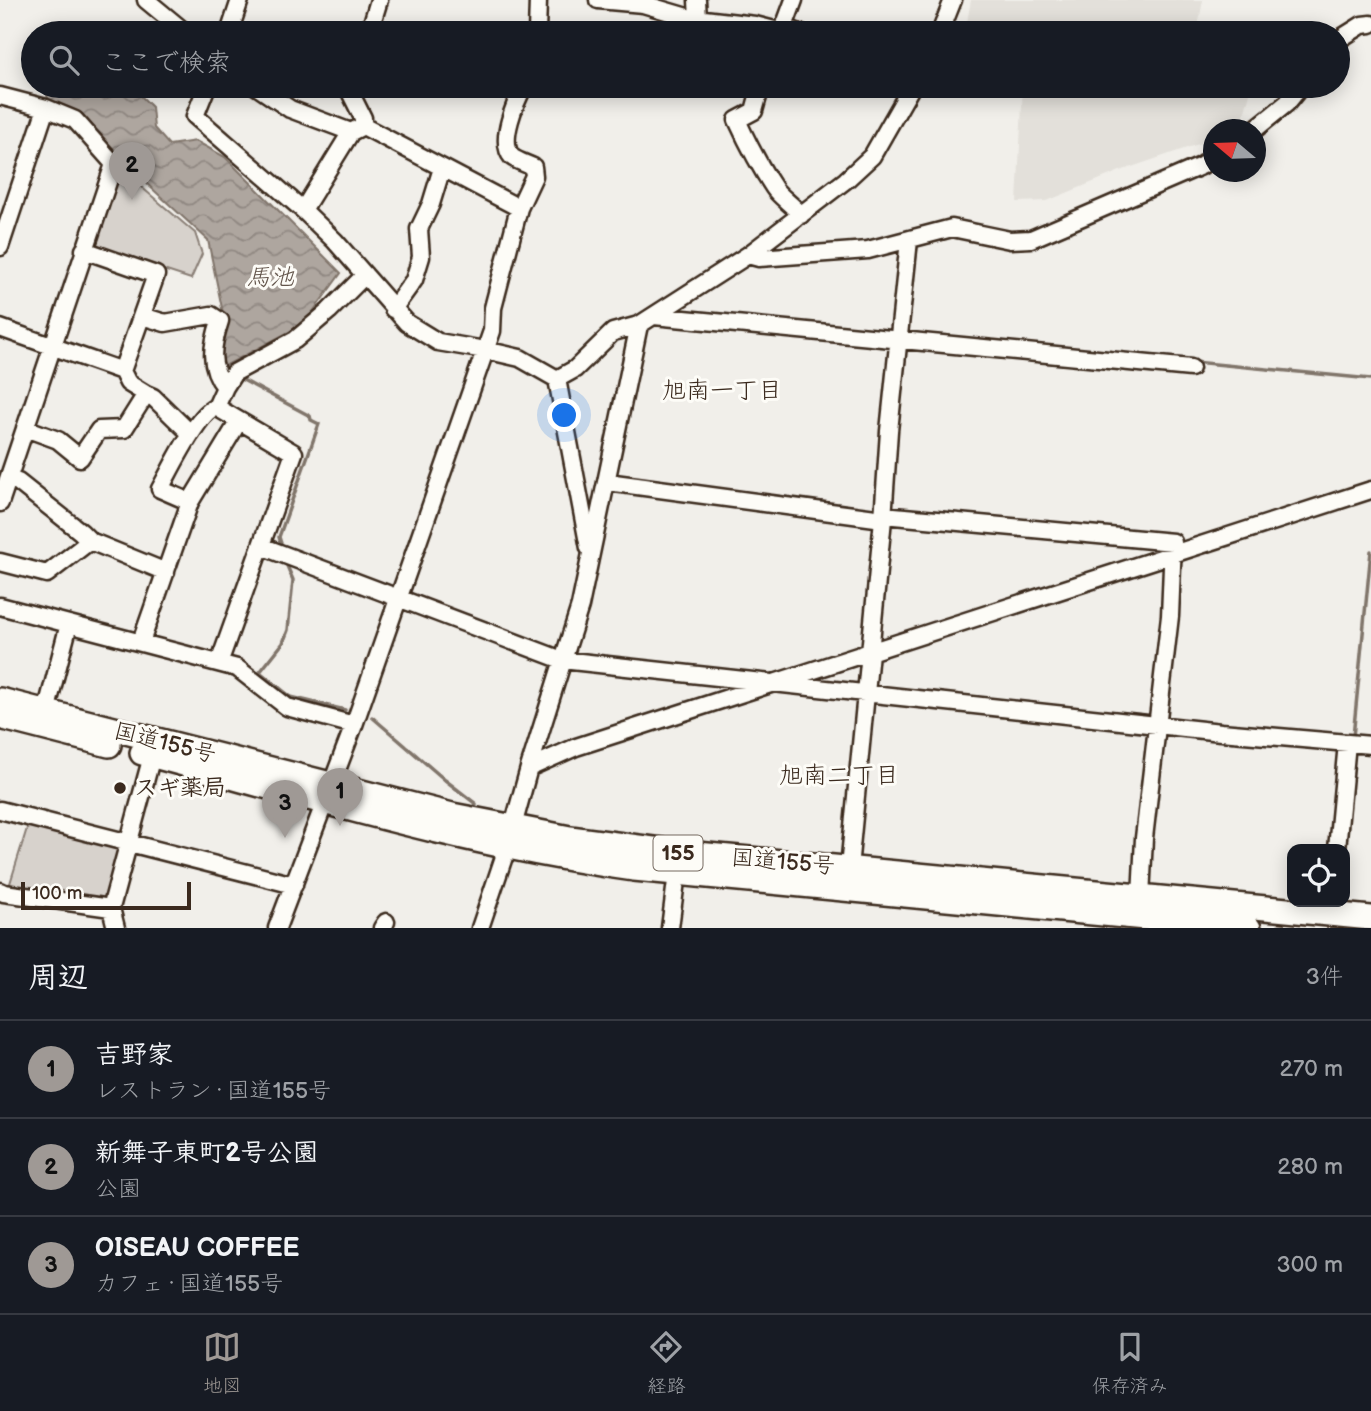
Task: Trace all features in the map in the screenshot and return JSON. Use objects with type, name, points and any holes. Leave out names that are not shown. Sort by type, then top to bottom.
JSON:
[{"type":"highway","name":"国道155号","points":[[0,700],[328,794]]},
{"type":"highway","name":"国道155号","points":[[0,717],[152,756],[328,794],[510,838],[586,863],[1174,925],[1249,928]]},
{"type":"highway","name":"国道155号","points":[[510,838],[1141,897],[1332,908],[1371,918]]},
{"type":"street","points":[[146,0],[171,21]]},
{"type":"street","points":[[233,21],[240,0]]},
{"type":"street","points":[[373,21],[379,0]]},
{"type":"street","points":[[537,21],[538,0]]},
{"type":"street","points":[[598,0],[643,4],[698,19],[717,21]]},
{"type":"street","points":[[697,0],[698,19]]},
{"type":"street","points":[[784,21],[794,0]]},
{"type":"street","points":[[945,21],[953,0]]},
{"type":"street","points":[[1350,32],[1362,25],[1371,24]]},
{"type":"street","points":[[0,96],[46,108],[75,120],[114,164],[0,503]]},
{"type":"street","points":[[202,98],[195,116],[335,241],[407,323],[438,342],[485,349],[520,358],[557,379],[591,558]]},
{"type":"street","points":[[274,98],[290,109],[357,129],[442,168],[519,208]]},
{"type":"street","points":[[303,210],[363,118],[353,98]]},
{"type":"street","points":[[278,928],[354,725],[492,331],[493,309],[519,208],[534,176],[533,167],[512,156],[508,146],[509,120],[519,98]]},
{"type":"street","points":[[758,98],[754,111],[737,120],[775,190],[791,202],[801,215]]},
{"type":"street","points":[[557,379],[575,369],[613,332],[639,325],[654,316],[748,256],[801,215],[872,156],[901,98]]},
{"type":"street","points":[[1266,120],[1291,98]]},
{"type":"street","points":[[0,247],[46,108]]},
{"type":"street","points":[[748,256],[759,258],[867,250],[952,228],[1010,240],[1031,239],[1203,164]]},
{"type":"street","points":[[393,309],[414,280],[421,257],[419,229],[431,204],[442,168]]},
{"type":"street","points":[[849,868],[909,240]]},
{"type":"street","points":[[84,250],[156,275],[122,372]]},
{"type":"street","points":[[190,502],[160,489],[191,434],[210,409],[216,407],[234,373],[295,340],[365,275]]},
{"type":"street","points":[[142,316],[165,323],[211,315],[220,321],[212,350],[214,370],[225,387]]},
{"type":"street","points":[[654,316],[1191,368]]},
{"type":"street","points":[[480,928],[580,606],[639,325]]},
{"type":"street","points":[[0,328],[122,372],[128,383],[153,397],[191,434]]},
{"type":"street","points":[[25,428],[58,440],[80,458],[99,430],[124,429],[146,394]]},
{"type":"street","points":[[216,407],[295,453],[219,663]]},
{"type":"street","points":[[141,642],[190,502],[239,421]]},
{"type":"street","points":[[9,478],[18,482],[90,541],[166,572]]},
{"type":"street","points":[[607,482],[883,517],[1173,542],[1170,616],[1144,838],[1141,897]]},
{"type":"street","points":[[529,768],[576,747],[1371,490]]},
{"type":"street","points":[[0,562],[47,574],[90,541]]},
{"type":"street","points":[[261,546],[562,660],[1156,725],[1371,745]]},
{"type":"street","points":[[0,606],[237,668],[287,707],[354,725]]},
{"type":"street","points":[[46,712],[69,624]]},
{"type":"street","points":[[1337,844],[1347,743]]},
{"type":"street","points":[[116,928],[111,908],[152,756]]},
{"type":"street","points":[[0,810],[294,885]]},
{"type":"street","points":[[670,928],[677,873]]},
{"type":"street","points":[[0,891],[111,908]]},
{"type":"shaded area","points":[[971,0],[1203,0],[1199,21],[967,21]]},
{"type":"shaded area","points":[[1022,98],[1249,98],[1243,119],[1203,119],[1203,142],[1120,171],[1047,201],[1017,202]]},
{"type":"shaded area","points":[[118,167],[195,233],[202,254],[191,279],[90,246]]},
{"type":"shaded area","points":[[28,825],[116,848],[119,854],[107,899],[99,903],[8,890]]},
{"type":"water","name":"馬池","points":[[48,98],[143,98],[152,107],[154,128],[169,145],[196,141],[225,157],[341,273],[304,324],[219,369],[224,318],[208,240],[71,114],[50,104]]},
{"type":"waterway","points":[[913,279],[917,246],[924,243]]},
{"type":"waterway","points":[[1194,362],[1371,379]]},
{"type":"waterway","points":[[238,374],[241,379],[310,416],[311,420],[319,424],[279,537],[283,550]]},
{"type":"waterway","points":[[1353,737],[1371,551]]},
{"type":"waterway","points":[[285,561],[293,580],[288,630],[283,643],[260,672],[291,697],[345,710]]},
{"type":"waterway","points":[[372,717],[476,804]]},
{"type":"place","name":"新舞子東町2号公園","points":[[132,200]]},
{"type":"place","name":"スギ薬局","points":[[120,788]]},
{"type":"place","name":"吉野家","points":[[340,826]]},
{"type":"place","name":"OISEAU COFFEE","points":[[285,838]]},
{"type":"district","name":"旭南一丁目","points":[[722,390]]},
{"type":"district","name":"旭南二丁目","points":[[839,775]]}]
